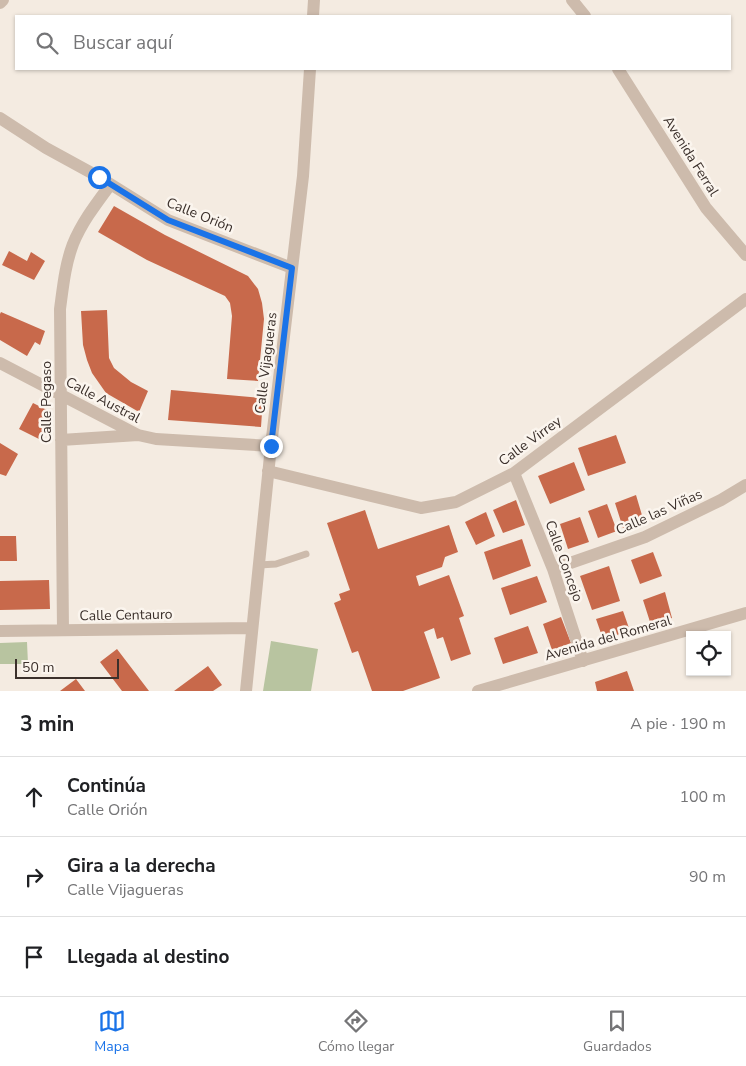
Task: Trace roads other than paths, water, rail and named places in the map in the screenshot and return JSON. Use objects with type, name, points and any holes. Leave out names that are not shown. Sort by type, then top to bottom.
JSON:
[{"type":"street","points":[[0,3],[3,0]]},
{"type":"street","points":[[313,15],[314,0]]},
{"type":"street","points":[[572,0],[583,15]]},
{"type":"street","name":"Calle Vijagueras","points":[[246,691],[268,470],[303,176],[310,70]]},
{"type":"street","name":"Avenida Ferral","points":[[619,70],[706,208],[746,255]]},
{"type":"street","name":"Calle Orión","points":[[0,118],[46,148],[168,220],[292,268]]},
{"type":"street","name":"Calle Pegaso","points":[[63,630],[60,309],[64,274],[73,244],[86,219],[110,185]]},
{"type":"street","name":"Calle Virrey","points":[[268,470],[421,508],[456,502],[514,473],[746,299]]},
{"type":"street","name":"Calle Austral","points":[[0,363],[138,435]]},
{"type":"street","name":"Calle Austral","points":[[61,440],[138,435],[156,438],[271,446]]},
{"type":"street","name":"Calle Concejo","points":[[514,473],[553,569],[583,661]]},
{"type":"street","name":"Calle las Viñas","points":[[553,569],[645,537],[722,500],[746,485]]},
{"type":"street","name":"Avenida del Romeral","points":[[478,691],[746,613]]},
{"type":"street","name":"Calle Centauro","points":[[0,631],[252,628]]},
{"type":"lane","points":[[259,565],[276,564],[306,554]]}]
